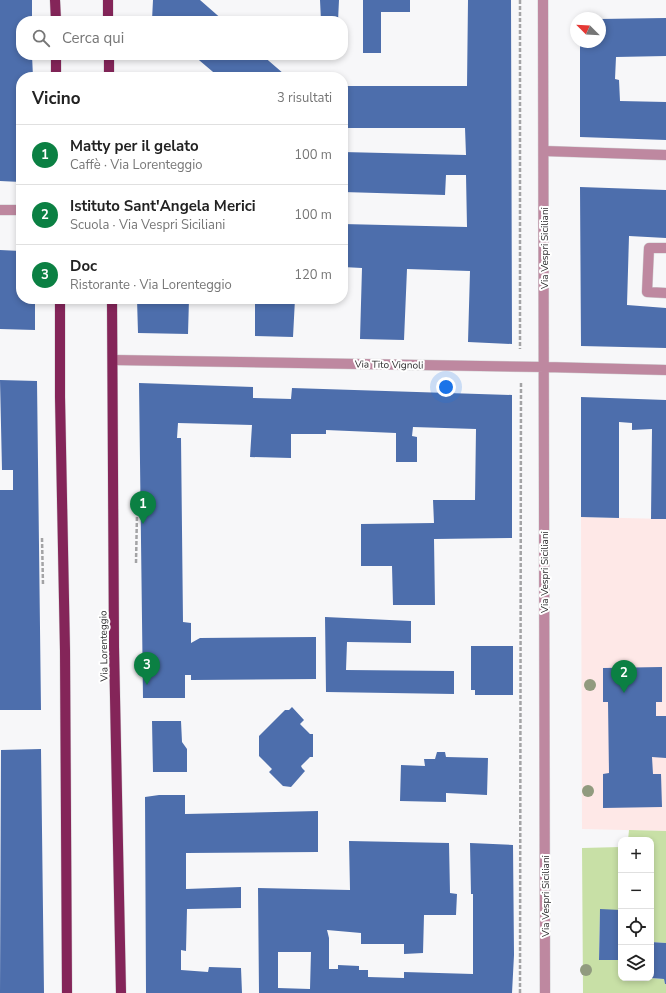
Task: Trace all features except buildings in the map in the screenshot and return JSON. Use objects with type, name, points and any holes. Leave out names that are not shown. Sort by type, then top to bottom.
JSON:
[{"type":"main road","points":[[55,0],[56,16]]},
{"type":"main road","points":[[108,0],[108,16]]},
{"type":"main road","points":[[56,60],[56,72]]},
{"type":"main road","points":[[109,60],[109,72]]},
{"type":"main road","points":[[60,304],[60,397],[65,650],[67,993]]},
{"type":"main road","name":"Via Lorenteggio","points":[[112,304],[114,646],[121,993]]},
{"type":"street","name":"Via Vespri Siciliani","points":[[543,0],[545,366],[545,993]]},
{"type":"street","points":[[544,150],[666,155]]},
{"type":"street","points":[[0,210],[16,210]]},
{"type":"street","points":[[666,248],[649,248],[648,292],[666,293]]},
{"type":"street","name":"Via Tito Vignoli","points":[[112,360],[545,366],[666,370]]},
{"type":"path","points":[[520,0],[520,993]]},
{"type":"path","points":[[136,563],[137,513]]},
{"type":"path","points":[[42,538],[43,585]]},
{"type":"shaded area","points":[[581,517],[666,519],[666,831],[582,829]]},
{"type":"green space","points":[[629,830],[666,831],[666,943],[654,942],[654,837],[628,837]]},
{"type":"green space","points":[[618,847],[618,910],[600,910],[599,960],[618,960],[618,981],[654,981],[654,978],[664,979],[666,984],[666,993],[583,993],[582,848]]},
{"type":"place","name":"Matty per il gelato","points":[[143,524]]},
{"type":"place","name":"Doc","points":[[147,685]]},
{"type":"place","name":"Istituto Sant'Angela Merici","points":[[624,693]]}]
